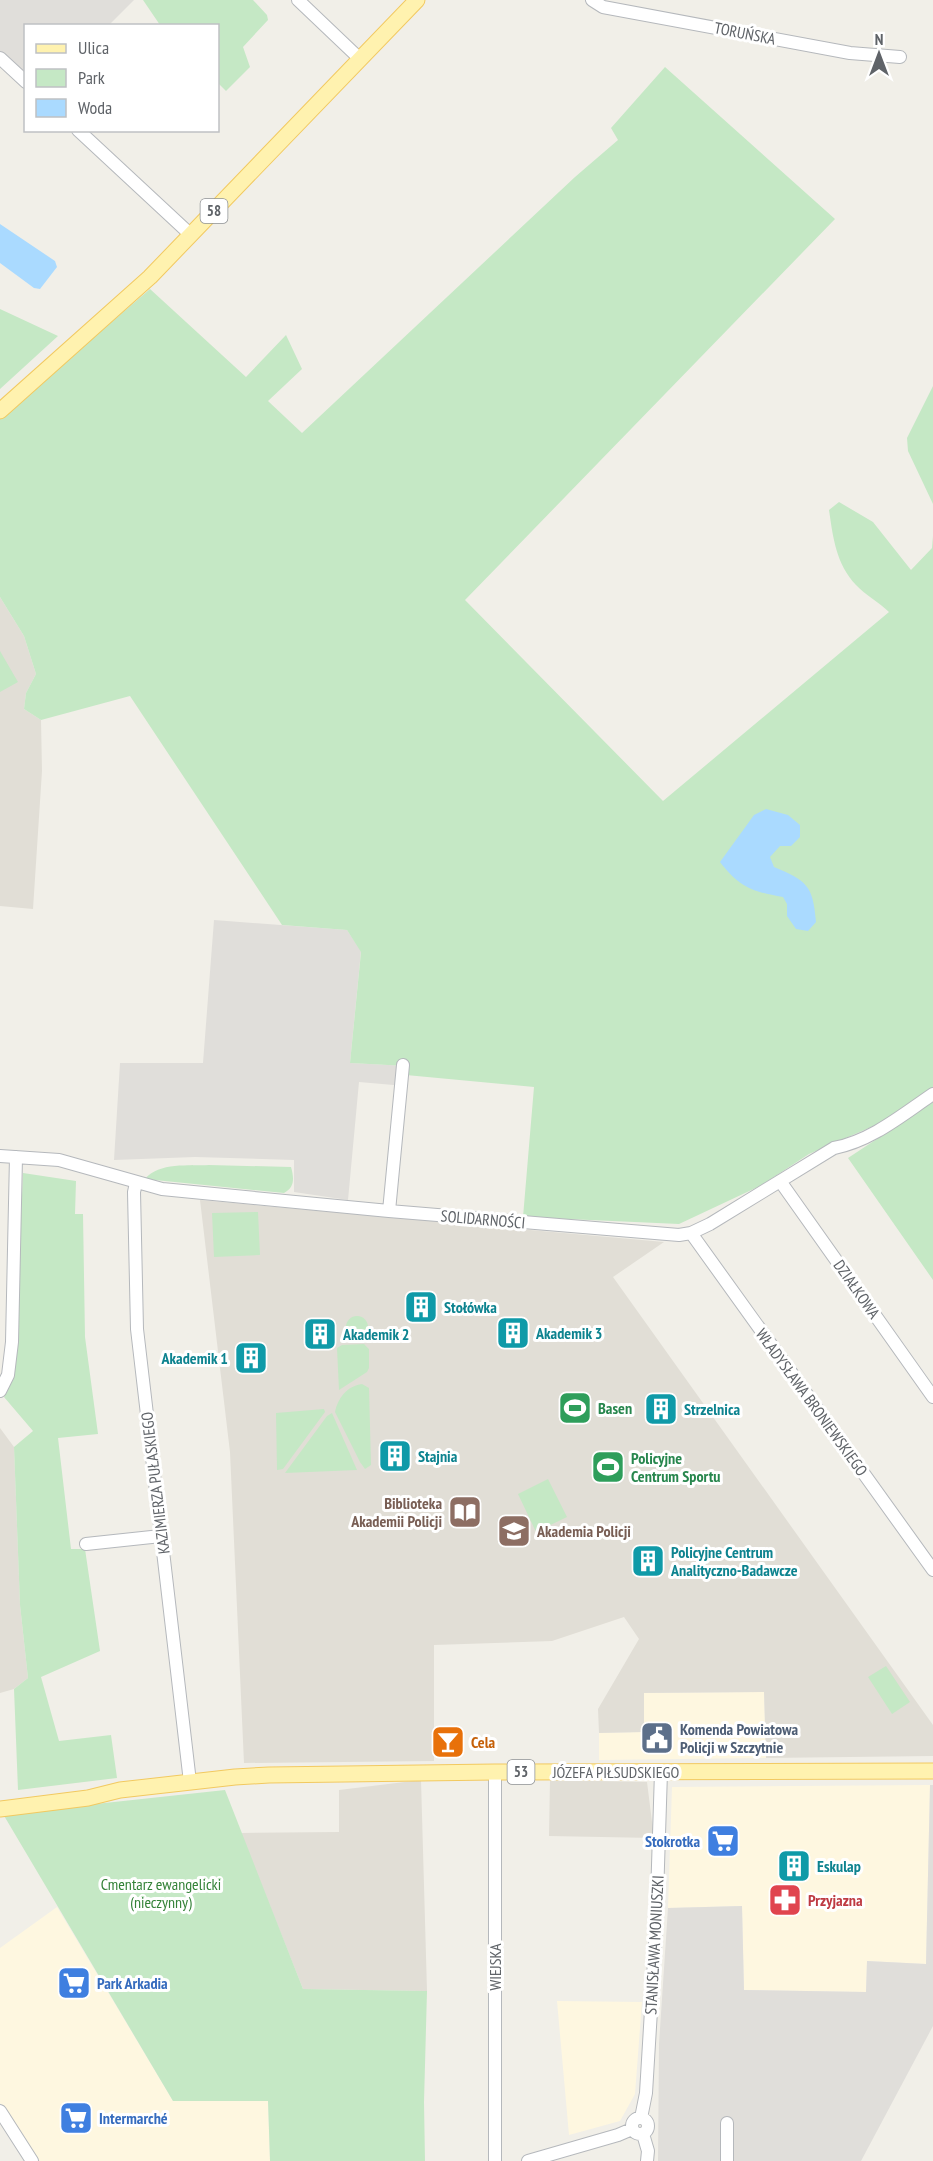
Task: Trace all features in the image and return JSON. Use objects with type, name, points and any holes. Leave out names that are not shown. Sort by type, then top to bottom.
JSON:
[{"type":"main road","name":"58","points":[[0,411],[126,300],[417,0]]},
{"type":"main road","name":"JÓZEFA PIŁSUDSKIEGO","points":[[0,1801],[88,1790],[120,1790],[235,1777],[279,1775],[933,1771]]},
{"type":"main road","name":"JÓZEFA PIŁSUDSKIEGO","points":[[0,1809],[88,1798],[120,1790]]},
{"type":"street","points":[[298,0],[360,59]]},
{"type":"street","name":"TORUŃSKA","points":[[592,0],[603,7],[850,53],[900,57]]},
{"type":"street","points":[[0,57],[24,80]]},
{"type":"street","points":[[80,132],[191,235]]},
{"type":"street","points":[[389,1211],[403,1065]]},
{"type":"street","name":"SOLIDARNOŚCI","points":[[0,1156],[59,1160],[162,1189],[679,1235],[691,1233],[710,1224],[834,1148],[865,1139],[933,1094]]},
{"type":"street","points":[[0,1391],[8,1375],[12,1342],[16,1157]]},
{"type":"street","name":"DZIAŁKOWA","points":[[780,1181],[933,1397]]},
{"type":"street","name":"KAZIMIERZA PUŁASKIEGO","points":[[136,1183],[134,1192],[137,1329],[190,1782]]},
{"type":"street","name":"WŁADYSŁAWA BRONIEWSKIEGO","points":[[691,1233],[933,1570]]},
{"type":"street","points":[[86,1544],[161,1536]]},
{"type":"street","name":"WIEJSKA","points":[[495,1772],[495,2161]]},
{"type":"street","name":"STANISŁAWA MONIUSZKI","points":[[638,2131],[647,2131],[649,2125],[641,2118],[646,2093],[656,1928],[661,1773]]},
{"type":"street","points":[[0,2111],[32,2161]]},
{"type":"street","points":[[727,2123],[727,2161]]},
{"type":"street","points":[[536,2160],[638,2131],[648,2151],[647,2161]]},
{"type":"shaded area","points":[[0,0],[134,0],[110,24],[24,24],[24,81],[5,62],[0,68]]},
{"type":"shaded area","points":[[0,597],[24,636],[36,674],[26,693],[24,709],[41,720],[42,771],[33,909],[0,906]]},
{"type":"shaded area","points":[[214,920],[347,930],[361,951],[350,1063],[407,1066],[405,1086],[359,1082],[348,1200],[294,1192],[294,1160],[195,1157],[114,1160],[120,1063],[203,1063]]},
{"type":"shaded area","name":"Akademia Policji","points":[[200,1200],[664,1242],[613,1277],[933,1725],[933,1756],[766,1758],[764,1692],[644,1693],[644,1732],[599,1733],[598,1709],[639,1639],[624,1617],[552,1641],[434,1645],[434,1761],[244,1763],[230,1452]]},
{"type":"shaded area","points":[[0,1428],[14,1447],[20,1605],[28,1678],[14,1689],[0,1693]]},
{"type":"shaded area","points":[[764,1692],[766,1758],[599,1760],[599,1733],[644,1732],[643,1693]]},
{"type":"shaded area","points":[[421,1780],[427,1991],[303,1989],[241,1833],[339,1832],[339,1790]]},
{"type":"shaded area","points":[[550,1780],[647,1782],[654,1838],[549,1836]]},
{"type":"shaded area","points":[[930,1785],[926,1964],[867,1961],[866,1992],[744,1990],[742,1906],[668,1908],[672,1787]]},
{"type":"shaded area","points":[[930,1785],[933,1785],[933,2026],[861,2161],[658,2161],[659,2044],[668,1908],[742,1906],[744,1990],[866,1992],[867,1961],[926,1964]]},
{"type":"shaded area","points":[[57,1907],[173,2101],[268,2101],[270,2161],[40,2161],[0,2103],[0,1948]]},
{"type":"shaded area","points":[[557,2001],[642,2002],[635,2094],[620,2121],[569,2135]]},
{"type":"green space","points":[[143,0],[253,0],[267,15],[268,20],[243,47],[250,67],[226,91],[219,84],[219,24],[159,24]]},
{"type":"green space","points":[[665,67],[835,219],[465,600],[663,801],[889,612],[849,577],[836,550],[829,510],[839,502],[873,522],[911,570],[932,548],[933,536],[933,1089],[885,1121],[809,1154],[760,1186],[679,1224],[523,1217],[534,1087],[406,1075],[407,1066],[350,1063],[361,952],[347,930],[282,925],[130,696],[41,720],[24,709],[26,693],[36,674],[24,636],[0,597],[0,418],[150,289],[246,377],[286,335],[302,369],[268,401],[302,433],[575,177],[618,140],[611,128]]},
{"type":"green space","points":[[0,309],[58,336],[0,389]]},
{"type":"green space","points":[[933,386],[933,504],[908,451],[907,438]]},
{"type":"green space","points":[[0,651],[18,682],[0,692]]},
{"type":"green space","points":[[933,1102],[933,1280],[848,1158]]},
{"type":"green space","points":[[209,1165],[291,1167],[293,1182],[284,1193],[145,1179],[166,1167]]},
{"type":"green space","points":[[23,1173],[76,1181],[75,1214],[83,1214],[85,1337],[98,1434],[58,1438],[71,1549],[85,1549],[100,1651],[41,1677],[59,1741],[111,1735],[117,1778],[18,1790],[14,1689],[28,1678],[20,1605],[14,1447],[33,1431],[4,1397],[14,1376]]},
{"type":"green space","points":[[258,1212],[260,1255],[214,1257],[212,1213]]},
{"type":"green space","points":[[357,1316],[365,1319],[368,1327],[365,1335],[357,1338],[349,1335],[346,1327],[349,1319]]},
{"type":"green space","points":[[364,1344],[369,1349],[367,1372],[339,1390],[337,1348],[342,1345]]},
{"type":"green space","points":[[362,1384],[369,1388],[371,1465],[365,1469],[335,1412],[344,1394],[352,1387]]},
{"type":"green space","points":[[324,1409],[325,1412],[283,1469],[277,1470],[276,1413]]},
{"type":"green space","points":[[332,1413],[357,1470],[285,1473],[327,1416]]},
{"type":"green space","points":[[548,1479],[567,1517],[536,1532],[518,1494]]},
{"type":"green space","points":[[886,1666],[910,1702],[892,1714],[868,1677]]},
{"type":"green space","name":"Cmentarz ewangelicki (nieczynny)","points":[[225,1790],[303,1989],[427,1991],[425,2161],[270,2161],[268,2101],[173,2101],[3,1814]]},
{"type":"water","points":[[0,224],[55,261],[57,267],[40,289],[34,288],[0,263]]},
{"type":"water","points":[[766,809],[788,815],[800,825],[800,837],[791,846],[780,846],[770,857],[774,867],[794,876],[810,892],[816,922],[808,931],[796,929],[787,916],[787,904],[783,897],[747,887],[740,883],[720,862],[754,815]]},
{"type":"place","name":"Stołówka","points":[[421,1307]]},
{"type":"place","name":"Akademik 3","points":[[513,1333]]},
{"type":"place","name":"Akademik 2","points":[[320,1334]]},
{"type":"place","name":"Akademik 1","points":[[251,1358]]},
{"type":"place","name":"Basen","points":[[575,1408]]},
{"type":"place","name":"Strzelnica","points":[[661,1409]]},
{"type":"place","name":"Stajnia","points":[[395,1456]]},
{"type":"place","name":"Policyjne Centrum Sportu","points":[[608,1467]]},
{"type":"place","name":"Biblioteka Akademii Policji","points":[[465,1512]]},
{"type":"place","name":"Akademia Policji","points":[[514,1531]]},
{"type":"place","name":"Policyjne Centrum Analityczno-Badawcze","points":[[648,1561]]},
{"type":"place","name":"Komenda Powiatowa Policji w Szczytnie","points":[[657,1738]]},
{"type":"place","name":"Cela","points":[[448,1742]]},
{"type":"place","name":"Stokrotka","points":[[723,1841]]},
{"type":"place","name":"Eskulap","points":[[794,1866]]},
{"type":"place","name":"Przyjazna","points":[[785,1900]]},
{"type":"place","name":"Park Arkadia","points":[[74,1983]]},
{"type":"place","name":"Intermarché","points":[[76,2118]]}]
